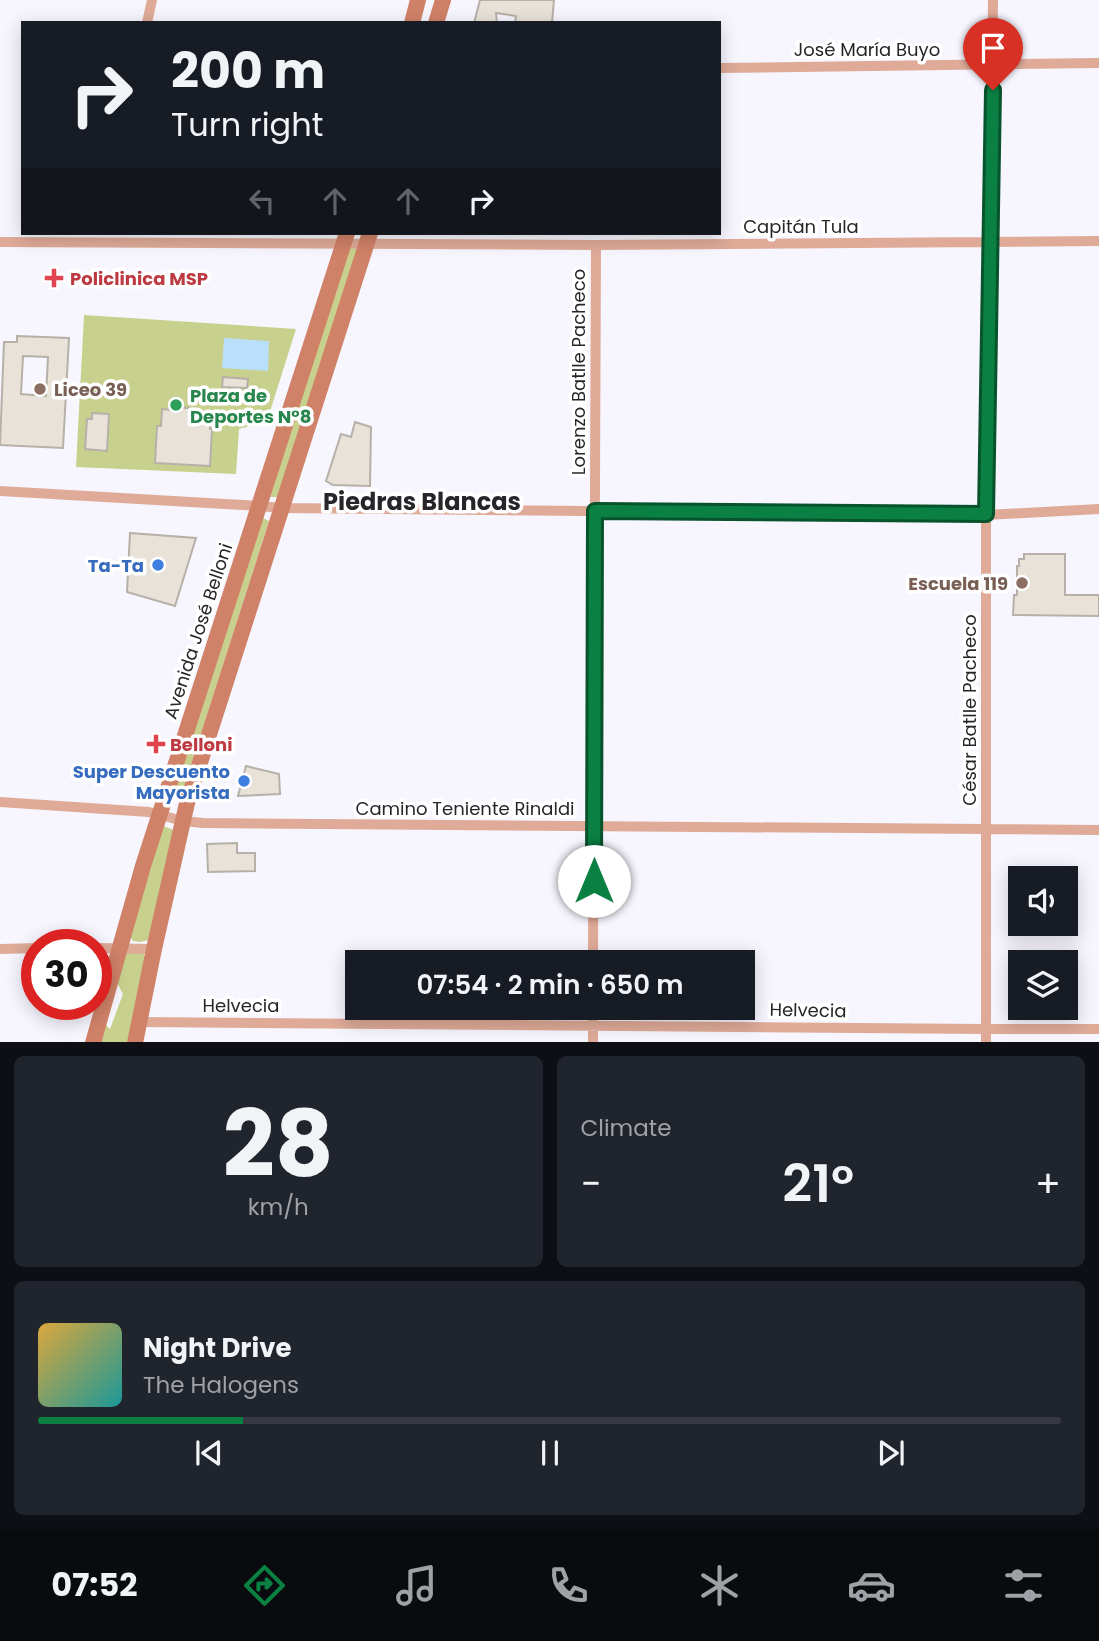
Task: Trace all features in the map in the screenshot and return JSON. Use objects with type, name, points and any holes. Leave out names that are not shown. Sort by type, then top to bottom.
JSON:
[{"type":"main road","points":[[412,21],[418,0]]},
{"type":"main road","points":[[437,21],[443,0]]},
{"type":"main road","name":"Avenida José Belloni","points":[[93,1042],[159,814],[346,237]]},
{"type":"main road","points":[[135,1042],[153,949],[187,803],[368,238]]},
{"type":"street","points":[[147,21],[152,0]]},
{"type":"street","name":"César Batlle Pacheco","points":[[986,1042],[986,514],[993,0]]},
{"type":"street","name":"José María Buyo","points":[[721,68],[1099,64]]},
{"type":"street","name":"Capitán Tula","points":[[0,242],[108,237],[346,237],[596,245],[1099,242]]},
{"type":"street","name":"Lorenzo Batlle Pacheco","points":[[593,950],[596,245]]},
{"type":"street","points":[[0,491],[281,509],[986,514],[1099,509]]},
{"type":"street","name":"Camino Teniente Rinaldi","points":[[0,802],[159,814],[203,824],[1099,831]]},
{"type":"street","points":[[0,948],[21,948]]},
{"type":"street","points":[[112,948],[153,949]]},
{"type":"street","points":[[593,1020],[593,1042]]},
{"type":"street","name":"Helvecia","points":[[139,1022],[1099,1029]]},
{"type":"green space","points":[[347,248],[359,249],[279,497],[270,497]]},
{"type":"green space","name":"Plaza de Deportes N°8","points":[[84,315],[296,329],[267,421],[239,429],[236,474],[76,467]]},
{"type":"green space","points":[[263,518],[269,521],[182,793],[178,794],[175,789]]},
{"type":"green space","points":[[163,826],[177,831],[149,940],[133,941],[130,936]]},
{"type":"green space","points":[[129,951],[143,953],[146,958],[130,1042],[97,1042],[103,1022],[110,1029],[123,994],[116,981],[123,957]]},
{"type":"water","points":[[224,338],[269,341],[268,371],[222,368]]},
{"type":"building","points":[[480,0],[554,0],[552,21],[515,21],[516,16],[496,13],[497,21],[475,21]]},
{"type":"building","points":[[17,336],[69,338],[63,448],[0,445],[4,342],[17,342]],"holes":[[[23,356],[48,357],[46,396],[21,394]]]},
{"type":"building","points":[[223,377],[248,379],[247,388],[222,387]]},
{"type":"building","points":[[174,407],[211,412],[210,466],[155,463],[157,426],[161,426],[162,409],[173,410]]},
{"type":"building","points":[[92,413],[109,414],[107,451],[85,449],[87,419],[92,419]]},
{"type":"building","points":[[355,422],[371,427],[370,486],[333,485],[326,481],[341,434],[351,437]]},
{"type":"building","name":"Ta-Ta","points":[[130,533],[196,538],[175,606],[127,592]]},
{"type":"building","points":[[1024,554],[1065,554],[1065,595],[1099,595],[1099,616],[1013,615],[1014,595],[1017,595],[1017,566],[1019,559],[1024,559]]},
{"type":"building","points":[[246,766],[279,774],[280,794],[238,796]]},
{"type":"building","points":[[237,843],[237,853],[255,853],[255,871],[208,872],[207,844]]},
{"type":"place","name":"Policlinica MSP","points":[[54,278]]},
{"type":"place","name":"Liceo 39","points":[[40,389]]},
{"type":"place","name":"Plaza de Deportes N°8","points":[[176,405]]},
{"type":"place","name":"Ta-Ta","points":[[158,565]]},
{"type":"place","name":"Escuela 119","points":[[1022,583]]},
{"type":"place","name":"Belloni","points":[[156,744]]},
{"type":"place","name":"Super Descuento Mayorista","points":[[244,781]]},
{"type":"district","name":"Piedras Blancas","points":[[422,501]]},
{"type":"route","points":[[594,881],[595,511],[986,514],[993,90]]}]
